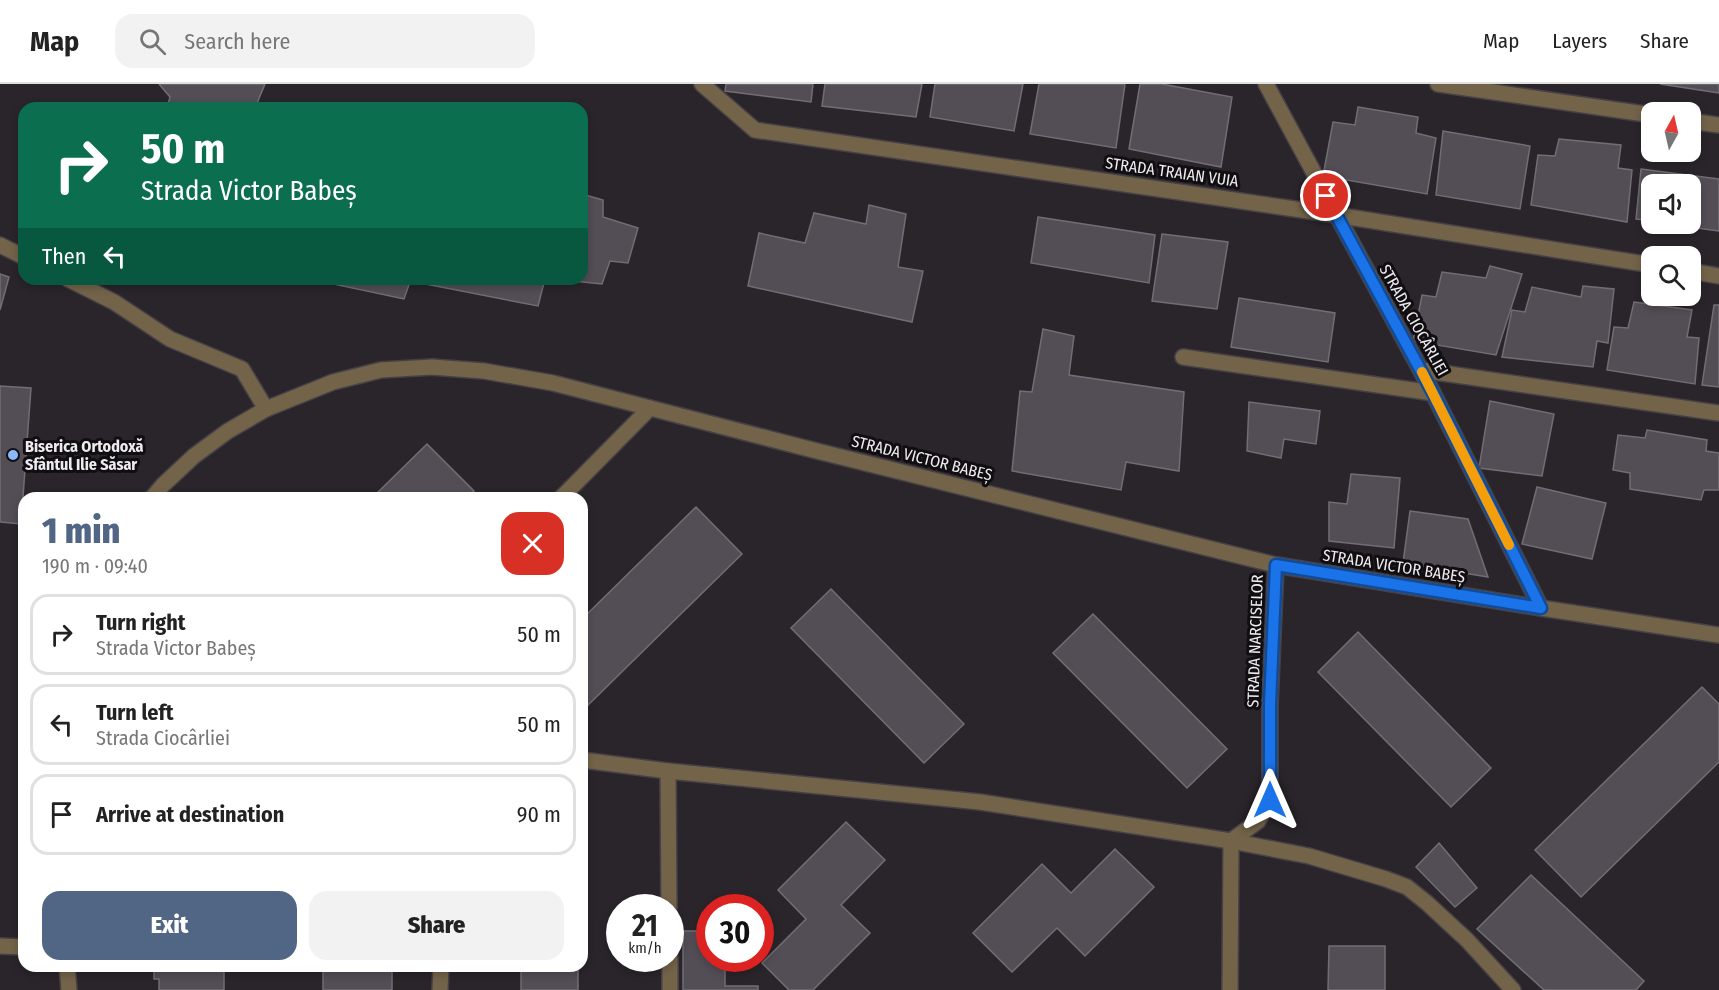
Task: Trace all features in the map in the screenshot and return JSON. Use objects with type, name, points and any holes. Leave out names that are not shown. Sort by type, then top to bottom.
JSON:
[{"type":"street","name":"STRADA TRAIAN VUIA","points":[[702,84],[755,130],[1336,215],[1641,263]]},
{"type":"street","name":"STRADA CIOCÂRLIEI","points":[[1266,84],[1421,370],[1541,608]]},
{"type":"street","points":[[1438,84],[1641,113]]},
{"type":"street","points":[[1701,122],[1719,125]]},
{"type":"street","points":[[0,245],[18,254]]},
{"type":"street","points":[[1701,273],[1719,276]]},
{"type":"street","points":[[80,285],[114,302],[170,339],[242,369],[266,408]]},
{"type":"street","points":[[1183,357],[1433,393]]},
{"type":"street","name":"STRADA VICTOR BABEȘ","points":[[157,492],[194,456],[228,431],[266,408],[333,382],[381,370],[432,367],[484,370],[553,383],[1276,565],[1719,635]]},
{"type":"street","points":[[1421,370],[1719,413]]},
{"type":"street","points":[[567,492],[650,408]]},
{"type":"street","name":"STRADA NARCISELOR","points":[[1231,841],[1258,821],[1270,800],[1270,704],[1276,565]]},
{"type":"street","points":[[588,761],[668,771],[980,802],[1231,841],[1309,856],[1407,887],[1467,940],[1514,990]]},
{"type":"street","points":[[668,771],[669,894]]},
{"type":"street","points":[[1230,990],[1231,841]]},
{"type":"street","points":[[0,946],[18,947]]},
{"type":"street","points":[[68,972],[69,990]]},
{"type":"street","points":[[440,990],[441,972]]},
{"type":"street","points":[[670,972],[670,990]]},
{"type":"building","points":[[159,84],[265,84],[258,102],[169,102],[170,97]]},
{"type":"building","points":[[726,84],[813,84],[811,102],[725,91]]},
{"type":"building","points":[[825,84],[922,84],[916,117],[822,106]]},
{"type":"building","points":[[935,84],[1023,84],[1014,131],[930,117]]},
{"type":"building","points":[[1039,84],[1125,84],[1116,148],[1030,134]]},
{"type":"building","points":[[1140,84],[1162,84],[1232,97],[1221,167],[1129,149]]},
{"type":"building","points":[[1660,84],[1719,84],[1719,93]]},
{"type":"building","points":[[1358,107],[1418,117],[1416,133],[1436,138],[1427,194],[1323,176],[1333,122],[1355,125]]},
{"type":"building","points":[[1443,131],[1530,146],[1520,209],[1436,195]]},
{"type":"building","points":[[1559,139],[1621,145],[1618,168],[1632,170],[1627,222],[1531,205],[1538,155],[1555,156]]},
{"type":"building","points":[[1641,169],[1680,174],[1641,174],[1641,220],[1636,219]]},
{"type":"building","points":[[1701,177],[1719,179],[1719,231],[1701,229]]},
{"type":"building","points":[[588,196],[603,200],[603,217],[638,228],[628,263],[610,261],[602,284],[588,283]]},
{"type":"building","points":[[869,205],[906,214],[898,267],[923,271],[912,322],[748,286],[759,233],[805,243],[814,213],[866,224]]},
{"type":"building","points":[[1038,217],[1155,235],[1149,283],[1031,263]]},
{"type":"building","points":[[1162,234],[1228,242],[1217,309],[1152,301]]},
{"type":"building","points":[[1490,266],[1522,274],[1496,355],[1413,341],[1422,295],[1436,297],[1442,272],[1486,278]]},
{"type":"building","points":[[0,274],[9,277],[0,310]]},
{"type":"building","points":[[338,285],[409,285],[404,299]]},
{"type":"building","points":[[430,285],[543,285],[538,306]]},
{"type":"building","points":[[1583,286],[1614,289],[1608,343],[1597,341],[1593,367],[1502,357],[1512,310],[1525,312],[1532,287],[1581,297]]},
{"type":"building","points":[[1239,298],[1335,313],[1328,362],[1231,347]]},
{"type":"building","points":[[1634,302],[1641,303],[1641,306],[1692,310],[1687,337],[1699,338],[1695,384],[1607,370],[1614,327],[1628,328]]},
{"type":"building","points":[[1714,305],[1719,305],[1719,387],[1702,385]]},
{"type":"building","points":[[1043,329],[1074,336],[1069,375],[1184,392],[1179,471],[1126,462],[1121,490],[1012,471],[1020,391],[1032,392]]},
{"type":"building","name":"Biserica Ortodoxă Sfântul Ilie Săsar","points":[[0,386],[31,388],[23,492],[18,492],[18,524],[0,522]]},
{"type":"building","points":[[1490,401],[1554,414],[1542,476],[1479,468]]},
{"type":"building","points":[[1249,402],[1320,411],[1316,444],[1284,439],[1281,458],[1247,451]]},
{"type":"building","points":[[1647,430],[1707,440],[1706,451],[1719,453],[1719,490],[1704,490],[1701,500],[1630,489],[1630,473],[1613,470],[1618,435],[1645,438]]},
{"type":"building","points":[[427,444],[474,491],[473,492],[378,492]]},
{"type":"building","points":[[1351,474],[1400,478],[1394,548],[1329,541],[1329,502],[1347,504]]},
{"type":"building","points":[[1537,487],[1606,503],[1592,559],[1522,544]]},
{"type":"building","points":[[696,507],[742,554],[588,705],[588,613]]},
{"type":"building","points":[[1410,511],[1468,519],[1488,577],[1403,563]]},
{"type":"building","points":[[831,589],[964,724],[924,763],[791,628]]},
{"type":"building","points":[[1093,614],[1227,749],[1187,788],[1053,653]]},
{"type":"building","points":[[1358,632],[1491,768],[1451,807],[1318,672]]},
{"type":"building","points":[[1702,687],[1719,704],[1719,762],[1581,897],[1535,850]]},
{"type":"building","points":[[846,822],[885,860],[841,905],[870,933],[813,990],[789,990],[771,972],[774,972],[774,951],[806,919],[778,890]]},
{"type":"building","points":[[1439,843],[1477,888],[1455,907],[1416,867]]},
{"type":"building","points":[[1115,849],[1154,887],[1085,956],[1057,928],[1012,972],[973,933],[1042,864],[1071,893]]},
{"type":"building","points":[[1531,875],[1644,981],[1636,990],[1544,990],[1477,929]]},
{"type":"building","points":[[684,931],[696,931],[696,972],[725,972],[725,986],[758,986],[758,990],[683,990]]},
{"type":"building","points":[[1329,946],[1385,946],[1385,990],[1328,990]]},
{"type":"building","points":[[154,972],[224,972],[224,990],[159,990],[159,979],[154,979]]},
{"type":"building","points":[[323,972],[392,972],[392,990],[323,990]]},
{"type":"building","points":[[521,972],[578,972],[578,990],[521,990]]},
{"type":"slow traffic","points":[[1422,372],[1509,545]]},
{"type":"place","name":"Biserica Ortodoxă Sfântul Ilie Săsar","points":[[13,455]]},
{"type":"route","points":[[1270,800],[1270,704],[1276,565],[1541,608],[1433,393],[1326,196]]}]
